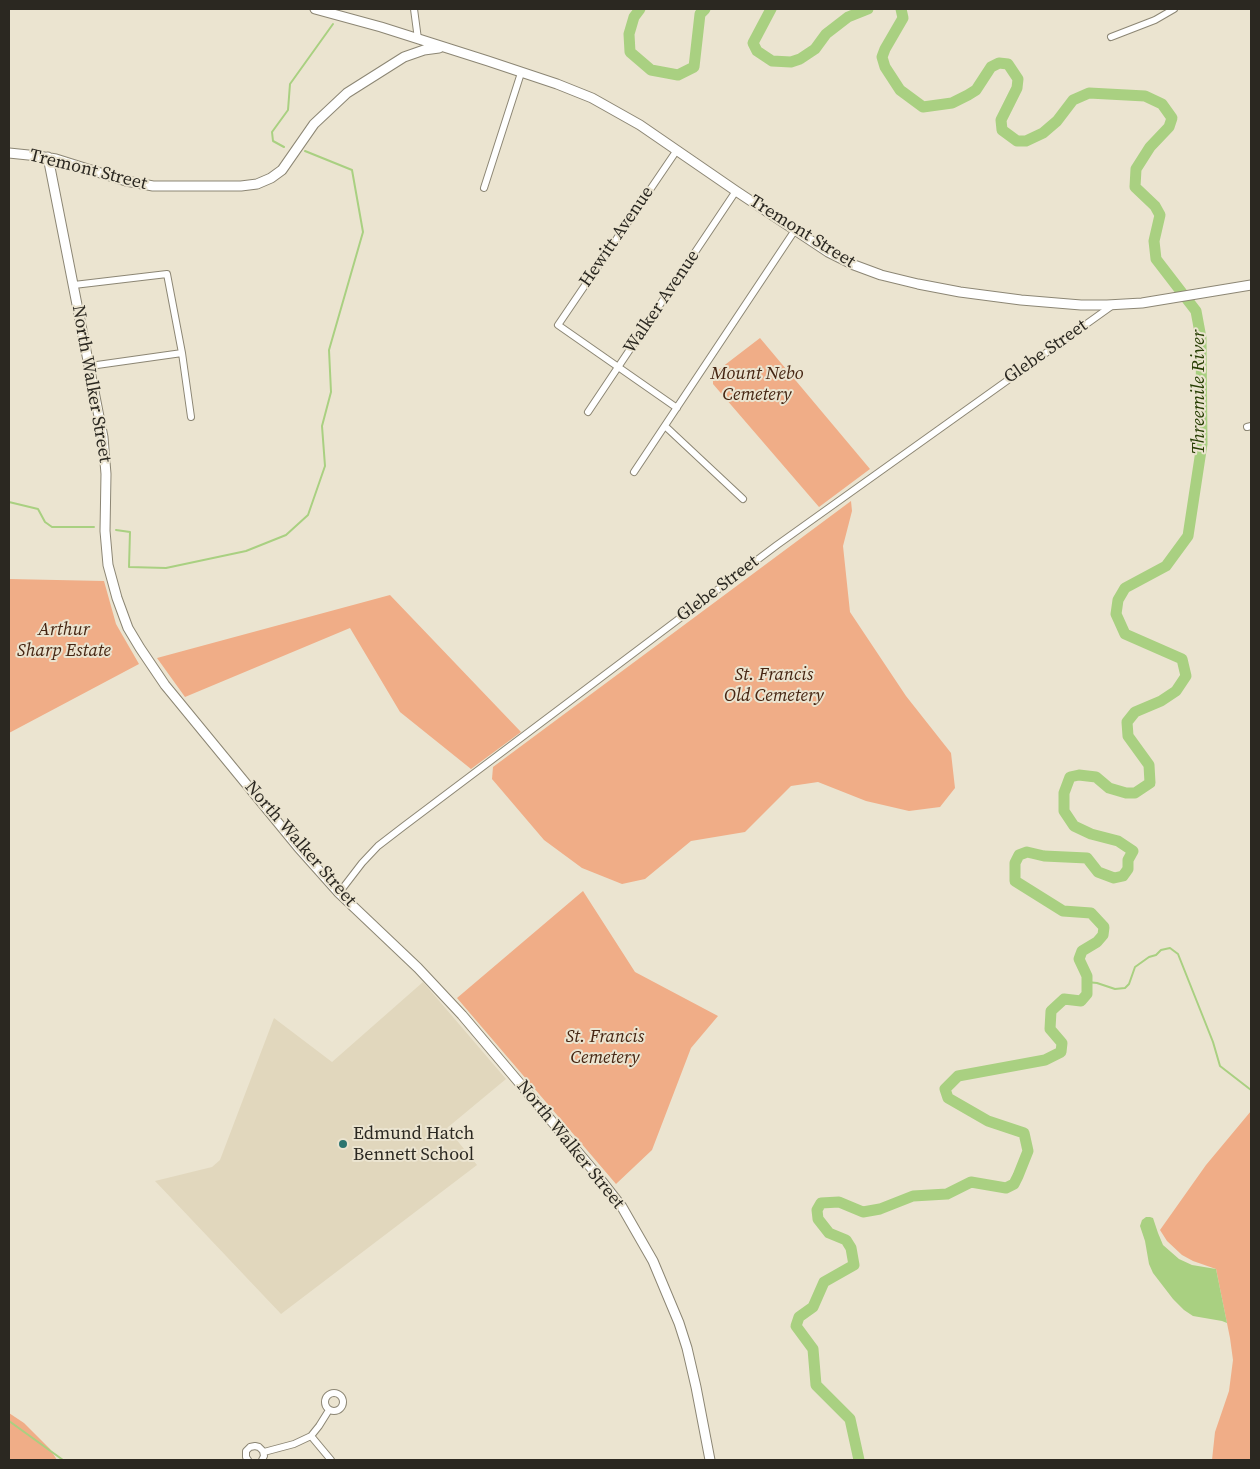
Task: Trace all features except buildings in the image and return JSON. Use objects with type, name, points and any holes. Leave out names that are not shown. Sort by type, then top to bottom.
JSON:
[{"type":"main road","name":"Tremont Street","points":[[315,9],[445,47],[557,84],[599,102],[640,125],[795,230],[848,262],[893,279],[960,292],[1078,305],[1142,303],[1251,285]]},
{"type":"main road","name":"Tremont Street","points":[[9,153],[48,157],[126,181],[153,186],[240,186],[265,182],[282,170],[314,124],[347,93],[404,56],[424,50],[445,47]]},
{"type":"main road","name":"North Walker Street","points":[[48,157],[104,445],[106,474],[105,531],[108,559],[113,587],[126,623],[140,648],[165,684],[298,848],[339,893],[418,968],[462,1015],[622,1207],[653,1261],[679,1323],[687,1348],[710,1460]]},
{"type":"street","points":[[414,9],[418,39]]},
{"type":"street","points":[[1111,37],[1155,20],[1174,9]]},
{"type":"street","points":[[484,188],[521,72]]},
{"type":"street","name":"Hewitt Avenue","points":[[618,367],[558,325],[676,150]]},
{"type":"street","name":"Walker Avenue","points":[[588,412],[736,191]]},
{"type":"street","points":[[634,472],[795,230]]},
{"type":"street","points":[[74,285],[167,274],[182,353],[191,417]]},
{"type":"street","name":"Glebe Street","points":[[339,893],[378,846],[404,826],[774,547],[1114,305]]},
{"type":"street","points":[[90,366],[182,353]]},
{"type":"street","points":[[618,367],[677,408]]},
{"type":"street","points":[[665,426],[743,498]]},
{"type":"street","points":[[264,1452],[294,1444],[311,1436],[329,1410]]},
{"type":"street","points":[[311,1436],[331,1460]]},
{"type":"street","points":[[248,1460],[246,1453],[250,1447],[259,1447],[264,1452]]},
{"type":"street","points":[[262,1460],[264,1452]]},
{"type":"shaded area","name":"Edmund Hatch Bennett School","points":[[423,982],[506,1079],[447,1128],[477,1165],[281,1314],[155,1181],[212,1167],[220,1160],[274,1018],[332,1062]]},
{"type":"shaded area","points":[[1146,1217],[1153,1218],[1163,1245],[1179,1259],[1192,1265],[1216,1269],[1227,1323],[1193,1316],[1184,1310],[1153,1273],[1140,1226],[1142,1220]]},
{"type":"green space","name":"Mount Nebo Cemetery","points":[[760,338],[870,469],[819,507],[713,384],[713,374]]},
{"type":"green space","name":"St. Francis Old Cemetery","points":[[851,501],[852,511],[843,546],[850,612],[906,696],[951,753],[955,788],[940,807],[909,811],[866,801],[818,782],[791,786],[745,832],[691,841],[645,879],[622,884],[582,868],[544,840],[492,779],[493,767]]},
{"type":"green space","name":"Arthur Sharp Estate","points":[[9,579],[104,581],[116,624],[139,664],[9,733]]},
{"type":"green space","points":[[390,595],[521,732],[471,769],[400,712],[350,628],[185,697],[157,658]]},
{"type":"green space","name":"St. Francis Cemetery","points":[[583,891],[635,972],[718,1016],[691,1048],[652,1150],[616,1184],[457,998]]},
{"type":"green space","points":[[1251,1111],[1251,1460],[1212,1460],[1215,1432],[1229,1391],[1233,1360],[1216,1269],[1182,1255],[1167,1241],[1160,1230],[1206,1165]]},
{"type":"green space","points":[[9,1413],[24,1423],[50,1449],[57,1460],[9,1460]]},
{"type":"waterway","name":"Threemile River","points":[[640,9],[634,17],[629,34],[630,52],[651,70],[678,75],[694,67],[700,14],[705,9]]},
{"type":"waterway","name":"Threemile River","points":[[771,9],[753,43],[757,51],[772,61],[791,62],[800,59],[815,49],[826,34],[848,17],[868,9]]},
{"type":"waterway","name":"Threemile River","points":[[859,1460],[850,1419],[816,1385],[813,1349],[796,1326],[799,1317],[813,1307],[824,1282],[854,1265],[851,1248],[846,1240],[829,1233],[818,1219],[817,1210],[821,1203],[839,1202],[863,1212],[880,1209],[913,1196],[947,1194],[971,1182],[1006,1188],[1014,1184],[1028,1151],[1024,1133],[988,1121],[948,1098],[945,1089],[958,1076],[1045,1060],[1061,1052],[1062,1043],[1050,1029],[1051,1011],[1064,999],[1081,1001],[1087,994],[1087,976],[1079,959],[1082,951],[1097,942],[1103,935],[1104,927],[1091,913],[1063,911],[1015,881],[1015,863],[1019,855],[1027,852],[1044,856],[1087,858],[1098,872],[1114,878],[1123,876],[1128,869],[1128,860],[1133,851],[1118,841],[1091,834],[1074,826],[1064,811],[1064,793],[1070,777],[1079,775],[1096,777],[1109,788],[1126,793],[1135,793],[1150,783],[1149,765],[1128,736],[1127,722],[1135,712],[1161,701],[1176,691],[1186,676],[1182,659],[1125,634],[1116,614],[1118,600],[1125,588],[1166,566],[1188,536],[1202,444],[1201,338],[1196,311],[1156,259],[1154,241],[1160,215],[1155,206],[1135,187],[1136,169],[1150,147],[1169,127],[1172,118],[1162,104],[1145,96],[1089,93],[1073,100],[1057,121],[1043,133],[1026,141],[1017,141],[1002,130],[1001,120],[1017,88],[1018,79],[1008,64],[999,63],[991,67],[976,90],[968,95],[952,103],[923,107],[900,90],[885,67],[882,57],[903,18],[901,9]]},
{"type":"waterway","points":[[284,147],[273,141],[272,132],[288,110],[290,84],[333,24]]},
{"type":"waterway","points":[[116,530],[130,532],[129,567],[166,568],[246,551],[286,535],[308,515],[325,466],[322,426],[331,392],[329,350],[363,232],[352,170],[305,151]]},
{"type":"waterway","points":[[9,502],[38,509],[45,522],[52,527],[94,527]]},
{"type":"waterway","points":[[1087,982],[1115,989],[1125,988],[1129,984],[1135,967],[1161,950],[1170,948],[1178,954],[1213,1042],[1220,1066],[1251,1090]]},
{"type":"waterway","points":[[9,1421],[63,1460]]},
{"type":"place","name":"Edmund Hatch Bennett School","points":[[343,1144]]}]
